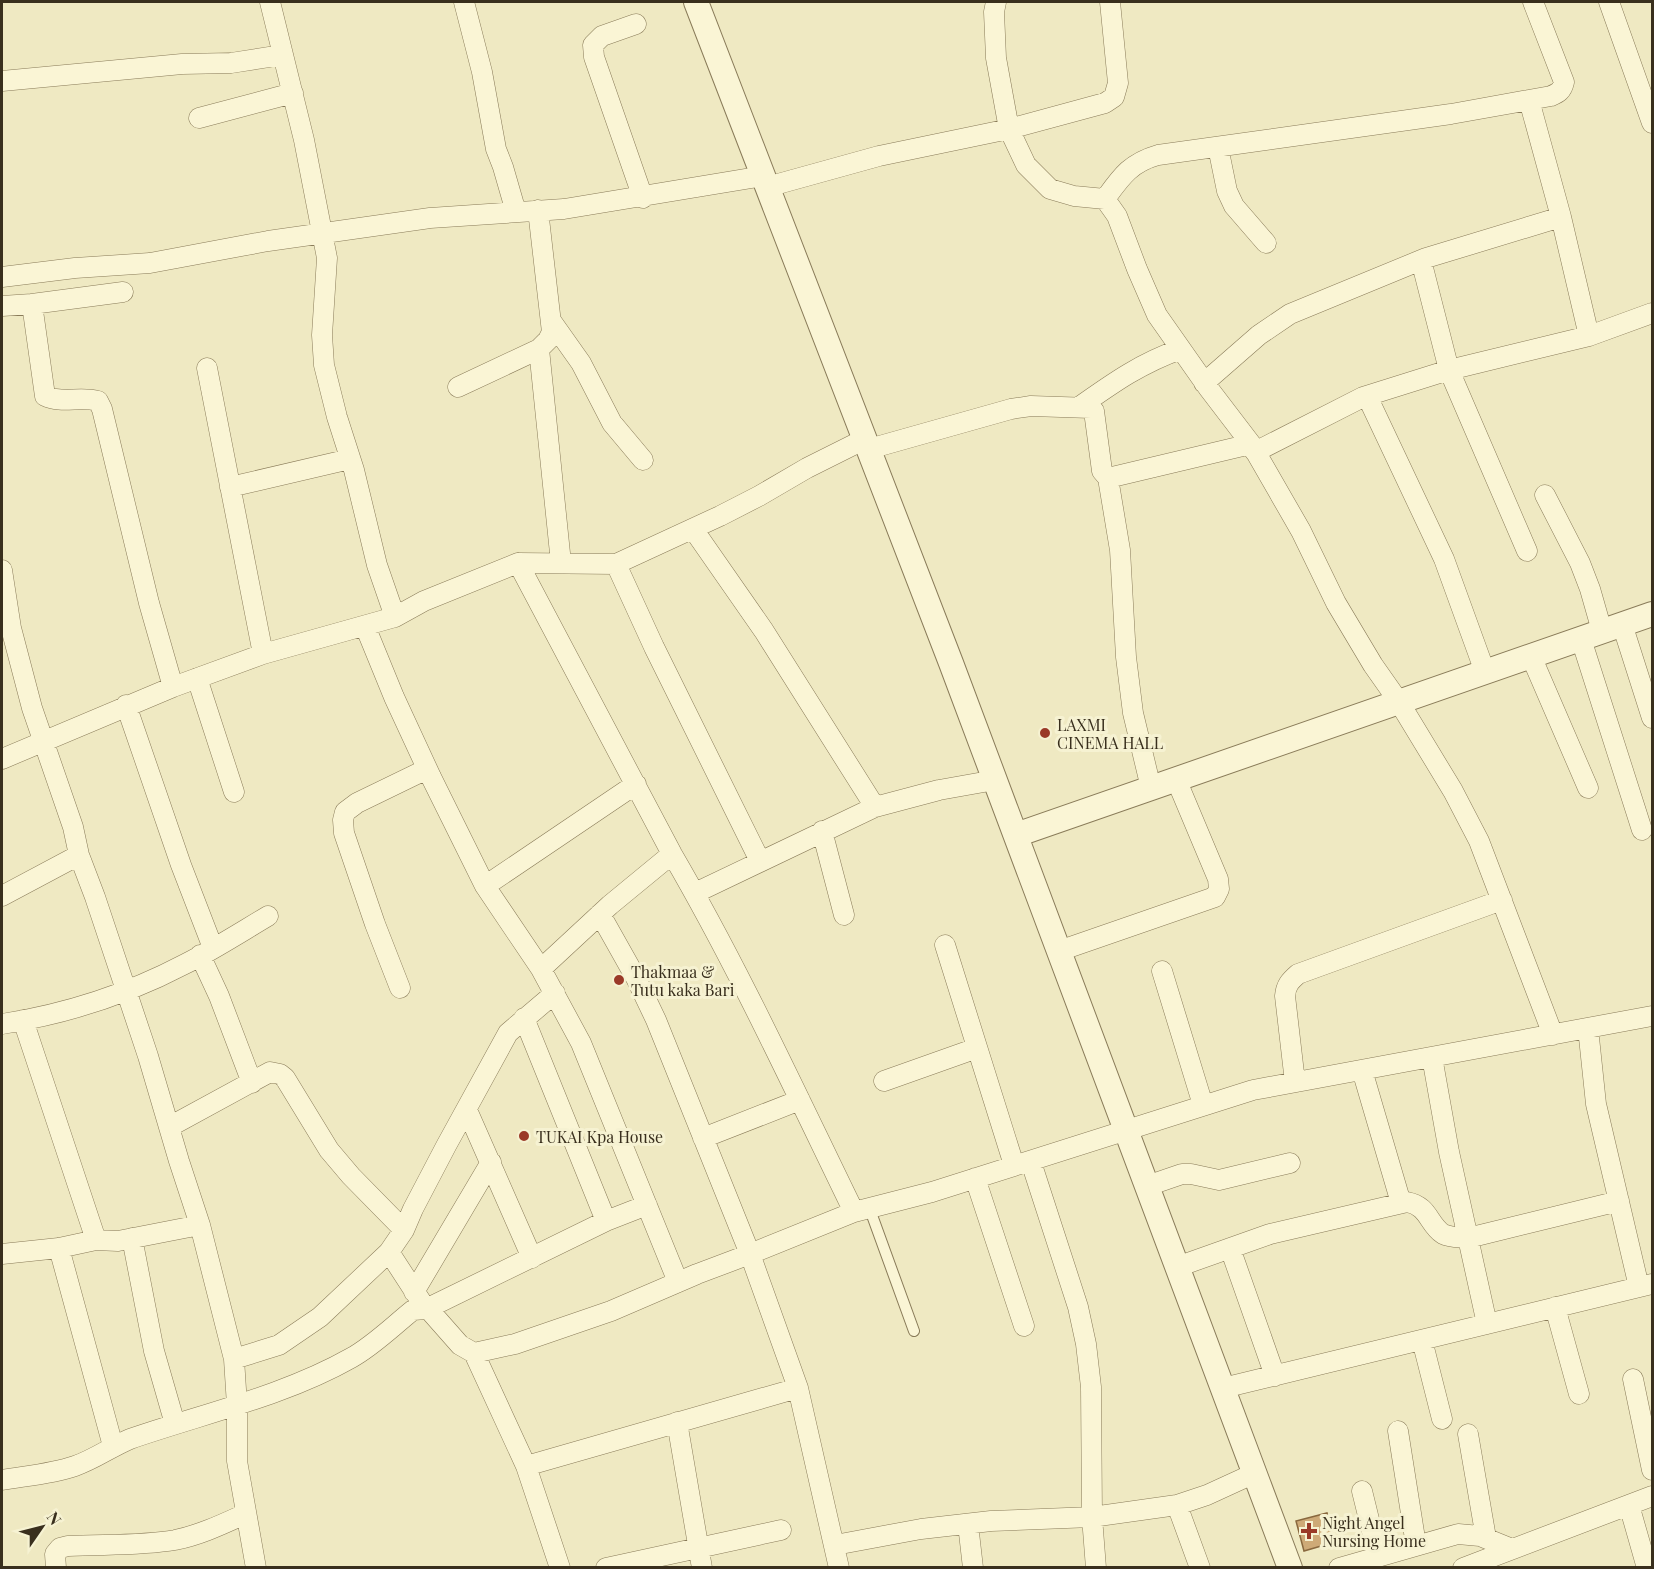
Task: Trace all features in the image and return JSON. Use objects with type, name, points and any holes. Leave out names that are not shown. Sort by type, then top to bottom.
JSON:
[{"type":"street","points":[[270,2],[293,93],[327,258],[322,335],[324,365],[377,565],[395,617]]},
{"type":"street","points":[[464,2],[482,72],[496,149],[516,213]]},
{"type":"street","points":[[696,2],[1016,835],[1290,1568]]},
{"type":"street","points":[[996,2],[994,12],[996,58],[1009,129],[1026,165],[1050,189],[1074,196],[1105,199],[1117,216],[1157,315],[1253,448],[1301,531],[1336,603],[1453,791],[1479,841],[1554,1035]]},
{"type":"street","points":[[2,277],[75,268],[150,263],[268,241],[430,218],[564,209],[765,182],[1009,129],[1105,103],[1114,97],[1118,83],[1110,2]]},
{"type":"street","points":[[1105,199],[1128,169],[1143,160],[1158,155],[1451,114],[1558,93],[1563,89],[1564,82],[1533,2]]},
{"type":"street","points":[[1609,2],[1653,123]]},
{"type":"street","points":[[636,24],[602,36],[593,45],[594,57],[643,198]]},
{"type":"street","points":[[2,81],[182,64],[231,63],[282,55]]},
{"type":"street","points":[[200,118],[293,93]]},
{"type":"street","points":[[1529,100],[1561,217],[1589,336]]},
{"type":"street","points":[[1218,147],[1227,191],[1234,206],[1266,243]]},
{"type":"street","points":[[458,387],[538,349],[548,340],[552,332],[538,210]]},
{"type":"street","points":[[1204,383],[1259,335],[1290,314],[1421,260],[1561,217]]},
{"type":"street","points":[[1421,260],[1449,370],[1527,551]]},
{"type":"street","points":[[2,306],[123,292]]},
{"type":"street","points":[[32,304],[45,396],[54,400],[88,398],[98,401],[102,409],[148,603],[173,687]]},
{"type":"street","points":[[1108,478],[1253,448],[1367,396],[1449,370],[1589,336],[1653,313]]},
{"type":"street","points":[[552,322],[581,363],[612,423],[643,460]]},
{"type":"street","points":[[538,349],[561,563]]},
{"type":"street","points":[[1079,407],[1123,375],[1157,358],[1181,350]]},
{"type":"street","points":[[207,368],[264,654]]},
{"type":"street","points":[[1367,396],[1444,559],[1485,672]]},
{"type":"street","points":[[2,759],[126,705],[264,654],[395,617],[424,601],[518,563],[615,564],[631,559],[662,541],[693,529],[759,496],[807,468],[867,444],[1011,409],[1031,406],[1088,407],[1094,411],[1102,471],[1108,478],[1120,550],[1126,657],[1133,713],[1151,788]]},
{"type":"street","points":[[230,487],[350,459]]},
{"type":"street","points":[[1545,495],[1580,563],[1590,589],[1601,631],[1642,830]]},
{"type":"street","points":[[693,529],[764,632],[875,807]]},
{"type":"street","points":[[518,563],[672,854],[695,893],[800,1100],[861,1209]]},
{"type":"street","points":[[615,564],[760,861]]},
{"type":"street","points":[[2,570],[11,628],[32,708],[73,827],[79,855],[148,1056],[200,1225],[234,1359],[237,1461],[256,1568]]},
{"type":"street","points":[[1016,835],[1653,614]]},
{"type":"street","points":[[365,626],[394,698],[485,886],[541,969],[581,1043],[678,1282]]},
{"type":"street","points":[[1601,631],[1653,718]]},
{"type":"street","points":[[1531,656],[1588,788]]},
{"type":"street","points":[[198,678],[234,792]]},
{"type":"street","points":[[126,705],[181,865],[219,996],[252,1083]]},
{"type":"street","points":[[400,988],[375,924],[345,833],[343,820],[345,812],[357,803],[427,769]]},
{"type":"street","points":[[1059,951],[1215,897],[1219,889],[1218,879],[1176,779]]},
{"type":"street","points":[[695,893],[875,807],[939,790],[995,780]]},
{"type":"street","points":[[485,886],[636,784]]},
{"type":"street","points":[[822,831],[844,915]]},
{"type":"street","points":[[541,969],[600,914],[672,854]]},
{"type":"street","points":[[2,896],[79,855]]},
{"type":"street","points":[[1295,1082],[1285,996],[1290,981],[1298,974],[1502,900]]},
{"type":"street","points":[[600,914],[636,978],[656,1020],[750,1254],[798,1388],[839,1568]]},
{"type":"street","points":[[2,1024],[39,1018],[126,991],[185,964],[268,916]]},
{"type":"street","points":[[945,945],[977,1048],[1078,1307],[1086,1344],[1091,1387],[1092,1517],[1096,1568]]},
{"type":"street","points":[[1162,971],[1203,1105]]},
{"type":"street","points":[[234,1359],[279,1345],[320,1317],[389,1252],[404,1230],[446,1146],[508,1033],[555,993]]},
{"type":"street","points":[[474,1353],[515,1344],[611,1311],[861,1209],[932,1192],[1252,1090],[1653,1016]]},
{"type":"street","points":[[524,1018],[606,1221]]},
{"type":"street","points":[[23,1020],[96,1240]]},
{"type":"street","points":[[1223,1388],[1646,1285],[1619,1201],[1596,1104],[1588,1028]]},
{"type":"street","points":[[884,1081],[977,1048]]},
{"type":"street","points":[[1432,1057],[1449,1152],[1487,1324]]},
{"type":"street","points":[[1362,1070],[1401,1203]]},
{"type":"street","points":[[169,1127],[274,1072],[285,1078],[329,1150],[404,1230]]},
{"type":"street","points":[[703,1138],[800,1100]]},
{"type":"street","points":[[467,1110],[532,1258]]},
{"type":"street","points":[[414,1292],[491,1162]]},
{"type":"street","points":[[1147,1186],[1182,1174],[1191,1173],[1219,1180],[1290,1163]]},
{"type":"street","points":[[975,1178],[1024,1326]]},
{"type":"street","points":[[1177,1267],[1270,1234],[1401,1203],[1415,1203],[1421,1207],[1442,1233],[1468,1238],[1619,1201]]},
{"type":"street","points":[[2,1480],[73,1467],[93,1459],[113,1446],[237,1405],[332,1369],[354,1357],[413,1311],[426,1309],[606,1221],[647,1205]]},
{"type":"street","points":[[2,1254],[59,1248],[96,1240],[118,1241],[200,1225]]},
{"type":"street","points":[[132,1238],[154,1351],[175,1424]]},
{"type":"street","points":[[59,1248],[113,1446]]},
{"type":"street","points":[[1230,1248],[1275,1376]]},
{"type":"street","points":[[389,1252],[426,1309],[460,1345],[474,1353],[526,1466],[560,1568]]},
{"type":"street","points":[[1555,1307],[1579,1394]]},
{"type":"street","points":[[1422,1340],[1443,1419]]},
{"type":"street","points":[[1633,1379],[1653,1470]]},
{"type":"street","points":[[526,1466],[798,1388]]},
{"type":"street","points":[[677,1422],[702,1568]]},
{"type":"street","points":[[1398,1431],[1416,1545]]},
{"type":"street","points":[[1468,1434],[1486,1538]]},
{"type":"street","points":[[835,1545],[921,1529],[1092,1517],[1178,1505],[1207,1495],[1255,1473]]},
{"type":"street","points":[[1362,1491],[1378,1556]]},
{"type":"street","points":[[1463,1568],[1653,1496]]},
{"type":"street","points":[[1178,1505],[1200,1568]]},
{"type":"street","points":[[1629,1505],[1647,1568]]},
{"type":"street","points":[[56,1568],[55,1554],[60,1548],[68,1545],[176,1539],[197,1534],[245,1514]]},
{"type":"street","points":[[968,1524],[973,1568]]},
{"type":"street","points":[[606,1568],[781,1530]]},
{"type":"street","points":[[1339,1568],[1458,1534],[1471,1534],[1486,1538],[1512,1549]]},
{"type":"lane","points":[[861,1209],[914,1331]]},
{"type":"building","points":[[1327,1513],[1335,1542],[1304,1551],[1296,1521]]},
{"type":"place","name":"LAXMI CINEMA HALL","points":[[1045,733]]},
{"type":"place","name":"Thakmaa & Tutu kaka Bari","points":[[619,980]]},
{"type":"place","name":"TUKAI Kpa House","points":[[524,1136]]},
{"type":"place","name":"Night Angel Nursing Home","points":[[1309,1531]]}]
